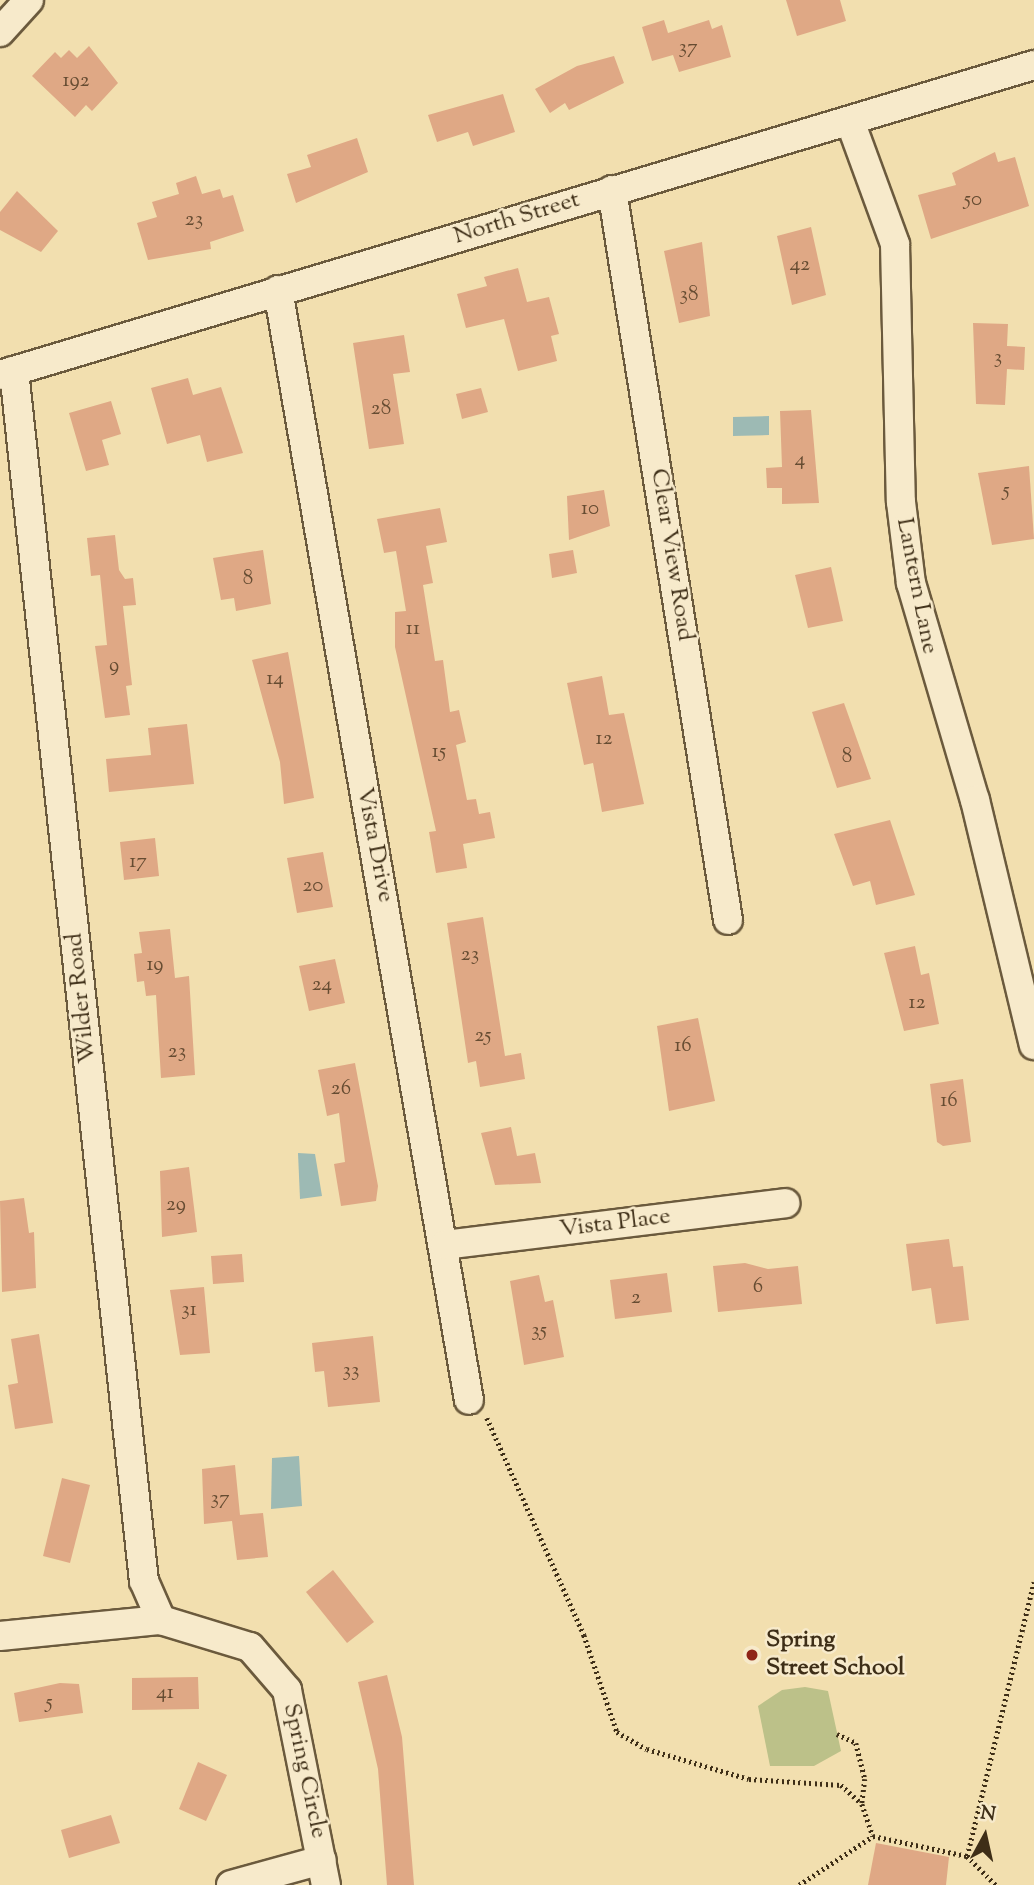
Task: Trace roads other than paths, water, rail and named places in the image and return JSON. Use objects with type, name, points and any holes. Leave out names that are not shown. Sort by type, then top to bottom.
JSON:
[{"type":"street","points":[[0,32],[29,0]]},
{"type":"street","name":"North Street","points":[[7,373],[1034,65]]},
{"type":"street","name":"Lantern Lane","points":[[850,121],[895,244],[901,502],[911,583],[975,800],[1034,1045]]},
{"type":"street","name":"Clear View Road","points":[[612,190],[728,920]]},
{"type":"street","name":"Vista Drive","points":[[278,290],[469,1401]]},
{"type":"street","name":"Wilder Road","points":[[7,373],[146,1594],[161,1620]]},
{"type":"street","name":"Vista Place","points":[[444,1245],[785,1203]]},
{"type":"street","name":"Spring Circle","points":[[0,1636],[161,1620],[228,1636],[268,1662],[287,1690],[324,1873],[231,1885]]},
{"type":"water","points":[[769,416],[769,435],[733,436],[733,417]]},
{"type":"water","points":[[298,1153],[315,1154],[322,1196],[300,1199]]},
{"type":"water","points":[[299,1456],[302,1506],[271,1509],[272,1458]]},
{"type":"place","name":"Spring Street School","points":[[752,1655]]}]
